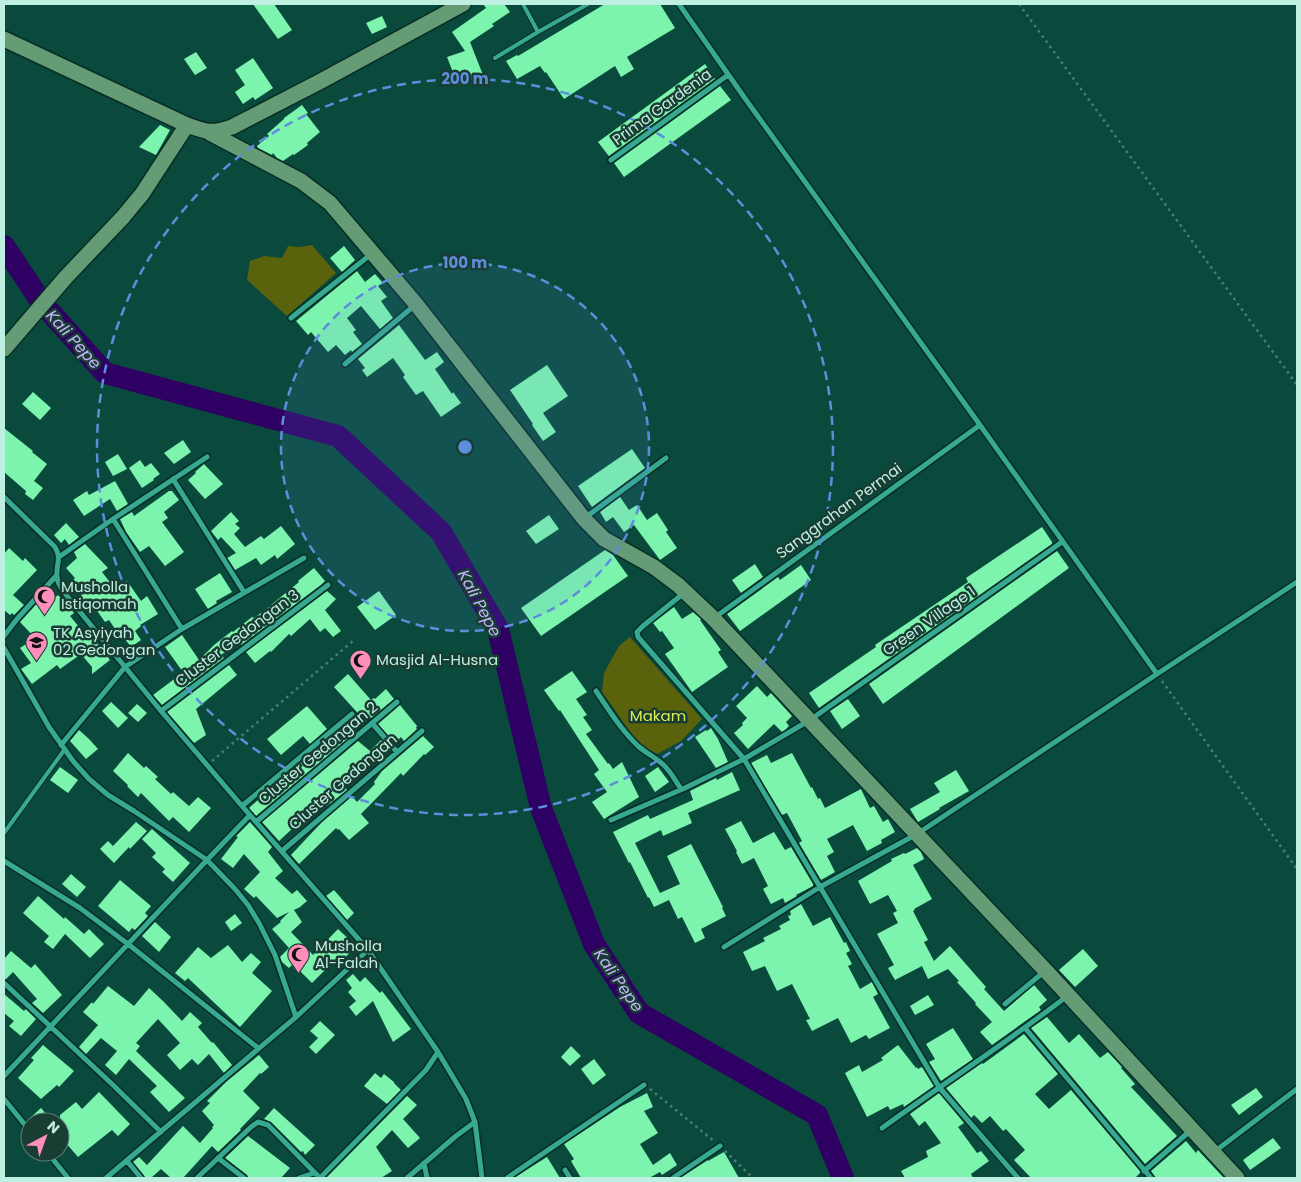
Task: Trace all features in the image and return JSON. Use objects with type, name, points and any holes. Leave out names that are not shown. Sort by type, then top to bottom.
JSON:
[{"type":"street","points":[[210,132],[232,127],[462,4]]},
{"type":"street","points":[[679,4],[1157,674]]},
{"type":"street","points":[[4,39],[187,125],[210,132],[301,181],[330,203],[416,304],[584,519],[604,539],[654,567],[678,584],[713,618],[1046,971],[1237,1178]]},
{"type":"street","name":"Prima Gardenia","points":[[611,160],[728,75]]},
{"type":"street","points":[[4,349],[66,277],[123,217],[142,194],[187,125]]},
{"type":"street","points":[[291,318],[373,253]]},
{"type":"street","points":[[345,364],[416,304]]},
{"type":"street","name":"Sanggrahan Permai","points":[[713,618],[980,425]]},
{"type":"street","points":[[59,557],[207,457]]},
{"type":"street","points":[[584,519],[666,458]]},
{"type":"street","points":[[173,479],[244,592]]},
{"type":"street","points":[[4,497],[55,547],[59,557],[56,576],[63,592],[250,816],[368,950],[454,1076],[466,1099],[475,1122],[482,1178]]},
{"type":"street","points":[[113,519],[182,629]]},
{"type":"street","name":"Green Village 1","points":[[611,820],[744,759],[810,720],[1062,542]]},
{"type":"street","points":[[63,747],[125,667],[182,629],[304,558]]},
{"type":"street","points":[[4,636],[56,576]]},
{"type":"street","points":[[724,947],[820,887],[917,834],[1297,582]]},
{"type":"street","name":"Cluster Gedongan 3","points":[[161,711],[328,585]]},
{"type":"street","points":[[686,592],[643,626],[637,632],[638,637],[744,759],[938,1087],[1018,1178]]},
{"type":"street","points":[[4,648],[49,727],[89,779],[108,795],[207,860],[248,905],[275,955],[296,1017]]},
{"type":"street","points":[[596,691],[626,733],[645,752],[666,767],[681,789]]},
{"type":"street","name":"Cluster Gedongan 2","points":[[256,822],[397,702]]},
{"type":"street","points":[[242,806],[352,714]]},
{"type":"street","points":[[372,723],[397,752]]},
{"type":"street","name":"Cluster Gedongan","points":[[282,851],[422,731]]},
{"type":"street","points":[[4,1076],[250,816]]},
{"type":"street","points":[[4,861],[80,908],[258,1048]]},
{"type":"street","points":[[106,1178],[296,1017],[368,950]]},
{"type":"street","points":[[1006,1004],[1046,971]]},
{"type":"street","points":[[4,983],[161,1132]]},
{"type":"street","points":[[882,1128],[938,1087],[1025,1028],[1068,995]]},
{"type":"street","points":[[1025,1028],[1151,1178]]},
{"type":"street","points":[[197,1178],[258,1122],[268,1125],[320,1178],[426,1070],[438,1052]]},
{"type":"street","points":[[507,1178],[644,1085]]},
{"type":"street","points":[[1213,1152],[1297,1089]]},
{"type":"street","points":[[4,1099],[20,1119]]},
{"type":"street","points":[[407,1178],[475,1122]]},
{"type":"street","points":[[1144,1171],[1192,1129]]},
{"type":"street","points":[[673,1178],[720,1146]]},
{"type":"street","points":[[218,1158],[244,1178]]},
{"type":"street","points":[[127,1161],[141,1178]]},
{"type":"street","points":[[55,1162],[68,1178]]},
{"type":"street","points":[[424,1163],[427,1178]]},
{"type":"street","points":[[565,1170],[570,1178]]},
{"type":"street","points":[[299,1178],[314,1173]]},
{"type":"lane","points":[[523,4],[538,32]]},
{"type":"lane","points":[[496,58],[588,4]]},
{"type":"lane","points":[[4,833],[63,747]]},
{"type":"path","points":[[1019,4],[1297,385]]},
{"type":"path","points":[[207,765],[354,640]]},
{"type":"path","points":[[1157,674],[1297,868]]},
{"type":"path","points":[[644,1085],[720,1146],[753,1178]]},
{"type":"green space","points":[[312,245],[336,273],[287,316],[247,280],[250,261],[264,256],[282,258],[288,246]]},
{"type":"green space","name":"Makam","points":[[630,637],[702,719],[681,741],[657,754],[643,746],[631,733],[602,692],[604,673],[619,646]]},
{"type":"building","points":[[253,4],[274,4],[292,30],[278,39]]},
{"type":"building","points":[[483,4],[504,4],[510,12],[492,24],[494,26],[470,42],[483,75],[458,85],[447,57],[465,51],[452,32],[486,8]]},
{"type":"building","points":[[605,4],[660,4],[675,28],[627,57],[634,69],[621,77],[615,66],[564,99],[540,66],[517,79],[506,61],[518,56]]},
{"type":"building","points":[[382,16],[387,27],[372,34],[366,23]]},
{"type":"building","points":[[196,52],[207,68],[195,75],[184,59]]},
{"type":"building","points":[[253,58],[273,88],[255,100],[253,97],[243,104],[235,92],[245,85],[235,70]]},
{"type":"building","points":[[705,64],[715,79],[608,155],[598,142]]},
{"type":"building","points":[[720,86],[731,100],[624,177],[614,163]]},
{"type":"building","points":[[302,105],[308,113],[306,114],[320,132],[307,143],[308,145],[283,161],[273,153],[272,155],[258,148],[257,146],[269,136],[267,134]]},
{"type":"building","points":[[160,125],[170,130],[156,155],[139,147]]},
{"type":"building","points":[[344,246],[355,260],[342,272],[330,258]]},
{"type":"building","points":[[357,271],[365,282],[375,274],[383,283],[378,286],[387,297],[381,301],[393,318],[380,329],[361,306],[347,318],[356,330],[353,332],[362,344],[345,355],[336,345],[328,352],[311,332],[308,335],[296,321]]},
{"type":"building","points":[[399,325],[425,360],[437,352],[444,362],[435,369],[452,394],[453,392],[461,403],[441,417],[423,391],[416,395],[403,377],[405,375],[393,358],[367,377],[362,370],[365,368],[358,359]]},
{"type":"building","points":[[547,365],[568,396],[543,413],[556,432],[543,441],[510,390]]},
{"type":"building","points":[[33,392],[51,408],[40,420],[22,404]]},
{"type":"building","points":[[4,428],[47,464],[34,481],[43,488],[33,500],[25,494],[26,491],[4,472]]},
{"type":"building","points":[[183,440],[191,452],[174,464],[164,453]]},
{"type":"building","points":[[632,449],[645,468],[592,507],[578,486]]},
{"type":"building","points":[[118,454],[127,469],[113,476],[105,462]]},
{"type":"building","points":[[140,460],[145,467],[151,463],[160,474],[142,488],[129,468]]},
{"type":"building","points":[[204,464],[223,484],[205,499],[188,480]]},
{"type":"building","points":[[115,481],[128,504],[117,511],[110,499],[84,516],[73,500],[87,491],[89,495]]},
{"type":"building","points":[[169,491],[172,491],[179,500],[164,512],[168,518],[162,522],[184,552],[165,566],[149,546],[140,552],[126,532],[120,519],[132,512],[134,516]]},
{"type":"building","points":[[620,497],[629,510],[637,505],[647,520],[657,513],[668,530],[666,532],[677,548],[660,560],[634,525],[624,532],[613,517],[606,522],[600,512]]},
{"type":"building","points":[[231,512],[239,521],[235,524],[240,528],[234,534],[245,547],[261,536],[264,539],[281,526],[295,544],[277,559],[275,555],[261,565],[256,558],[235,570],[227,558],[236,553],[221,537],[218,540],[211,531]]},
{"type":"building","points":[[549,515],[559,529],[536,544],[526,531]]},
{"type":"building","points":[[66,523],[79,537],[69,545],[65,539],[61,543],[54,535]]},
{"type":"building","points":[[1042,527],[1052,544],[819,708],[809,693],[876,647],[875,645],[968,582],[966,578]]},
{"type":"building","points":[[85,544],[108,568],[102,572],[115,589],[127,581],[141,601],[147,596],[158,614],[140,625],[135,631],[141,640],[131,647],[124,638],[122,639],[109,620],[105,622],[93,605],[90,608],[80,597],[82,595],[72,581],[75,578],[66,568],[77,558],[74,552]]},
{"type":"building","points":[[9,548],[23,561],[25,558],[37,570],[13,595],[24,605],[14,615],[12,613],[10,615],[4,610],[4,554]]},
{"type":"building","points":[[605,550],[613,555],[628,576],[541,636],[521,608]]},
{"type":"building","points":[[1057,551],[1069,568],[883,704],[869,684]]},
{"type":"building","points":[[755,564],[763,577],[741,593],[732,580]]},
{"type":"building","points":[[801,565],[811,580],[740,631],[727,614],[778,577],[780,580]]},
{"type":"building","points":[[314,568],[325,581],[321,585],[241,645],[238,642],[221,655],[224,658],[162,705],[153,695],[183,672],[165,647],[182,635],[199,660],[232,631],[272,605]]},
{"type":"building","points":[[220,573],[232,592],[216,601],[217,603],[208,609],[195,589]]},
{"type":"building","points":[[327,591],[336,599],[325,610],[341,631],[333,637],[325,628],[320,632],[310,619],[255,663],[246,652]]},
{"type":"building","points":[[379,591],[396,615],[375,630],[357,607]]},
{"type":"building","points":[[58,595],[74,613],[70,616],[90,640],[93,638],[110,660],[92,674],[92,667],[81,654],[60,669],[57,665],[32,684],[21,669],[31,663],[20,648],[35,638],[20,622],[39,601],[45,607]]},
{"type":"building","points":[[674,607],[682,619],[693,612],[701,619],[721,650],[718,652],[728,667],[692,692],[665,654],[674,648],[662,631],[660,632],[653,623]]},
{"type":"building","points":[[229,665],[237,675],[196,709],[206,735],[194,743],[167,712]]},
{"type":"building","points":[[572,671],[587,692],[576,699],[587,715],[583,717],[592,730],[586,734],[613,769],[622,762],[639,797],[604,819],[592,802],[607,792],[594,774],[599,770],[560,710],[544,690]]},
{"type":"building","points":[[348,674],[371,700],[375,699],[386,689],[394,699],[365,721],[334,687]]},
{"type":"building","points":[[757,686],[767,697],[771,693],[792,716],[786,722],[789,726],[784,731],[782,732],[774,724],[748,749],[734,733],[743,725],[742,723],[747,718],[736,706]]},
{"type":"building","points":[[848,699],[860,716],[842,729],[830,711]]},
{"type":"building","points":[[111,702],[128,718],[118,728],[102,711]]},
{"type":"building","points":[[137,704],[147,713],[138,722],[128,713]]},
{"type":"building","points":[[400,705],[417,726],[417,729],[404,741],[401,737],[395,743],[378,724]]},
{"type":"building","points":[[307,706],[327,729],[310,744],[303,736],[281,755],[267,739]]},
{"type":"building","points":[[344,727],[352,735],[256,816],[249,808]]},
{"type":"building","points":[[711,728],[728,762],[716,768],[695,737]]},
{"type":"building","points":[[79,730],[98,749],[86,759],[70,741]]},
{"type":"building","points":[[423,736],[434,747],[424,754],[403,776],[401,773],[361,814],[369,823],[349,840],[336,828],[299,864],[291,855],[322,822],[352,796],[357,802],[375,784],[374,782],[382,771]]},
{"type":"building","points":[[381,740],[388,748],[345,787],[347,790],[327,806],[322,801],[279,841],[262,822],[358,741],[370,751]]},
{"type":"building","points":[[128,753],[144,768],[146,766],[158,777],[155,779],[171,794],[173,792],[189,806],[198,797],[211,808],[189,832],[173,817],[169,821],[141,793],[138,797],[113,771]]},
{"type":"building","points":[[792,753],[811,788],[818,799],[820,798],[825,808],[861,789],[870,808],[874,806],[883,822],[888,819],[895,832],[881,840],[882,843],[867,851],[853,825],[827,839],[834,852],[827,856],[835,872],[821,880],[799,843],[802,841],[787,813],[782,815],[751,763],[767,755],[771,763]]},
{"type":"building","points":[[60,767],[78,780],[68,793],[50,780]]},
{"type":"building","points":[[658,767],[669,782],[655,792],[645,776]]},
{"type":"building","points":[[956,770],[969,791],[918,822],[910,809],[940,792],[934,783]]},
{"type":"building","points":[[732,772],[740,790],[688,813],[692,823],[663,836],[661,830],[635,843],[660,893],[680,884],[667,856],[691,844],[726,916],[701,929],[705,938],[695,943],[682,917],[678,919],[669,900],[654,907],[613,832],[648,815],[650,819],[693,800],[690,791]]},
{"type":"building","points":[[741,821],[753,843],[774,832],[785,850],[791,847],[813,886],[785,903],[783,898],[771,904],[763,889],[768,886],[754,858],[742,864],[725,829]]},
{"type":"building","points":[[136,822],[147,831],[114,863],[100,849],[108,841],[113,846]]},
{"type":"building","points":[[250,822],[272,847],[268,852],[283,871],[275,878],[292,894],[297,890],[307,901],[294,910],[302,922],[291,932],[313,955],[338,929],[356,946],[340,963],[336,959],[312,983],[293,964],[289,968],[282,962],[280,957],[289,948],[272,929],[289,912],[277,918],[256,896],[254,898],[244,889],[260,872],[244,854],[233,868],[221,859],[238,837],[236,836]]},
{"type":"building","points":[[152,829],[190,863],[173,882],[162,872],[165,869],[152,857],[156,853],[142,839]]},
{"type":"building","points":[[917,848],[924,859],[913,865],[932,899],[913,911],[928,940],[924,942],[934,961],[950,946],[1004,1011],[1034,985],[1047,1000],[1039,1007],[1041,1010],[992,1045],[980,1032],[992,1022],[975,1004],[948,969],[928,979],[922,966],[895,980],[888,968],[894,965],[877,934],[898,923],[893,913],[897,911],[888,895],[870,904],[858,881],[892,861],[891,859]]},
{"type":"building","points":[[71,874],[86,887],[77,897],[62,884]]},
{"type":"building","points":[[120,880],[151,906],[145,913],[148,916],[135,930],[132,928],[129,932],[98,906]]},
{"type":"building","points":[[334,890],[354,913],[347,920],[326,896]]},
{"type":"building","points":[[38,896],[84,934],[89,929],[104,944],[90,958],[65,934],[53,949],[44,942],[49,936],[23,913]]},
{"type":"building","points":[[801,904],[813,926],[830,917],[850,951],[846,953],[852,964],[848,966],[860,989],[872,982],[878,994],[873,997],[890,1028],[869,1039],[866,1035],[851,1043],[838,1018],[812,1031],[806,1020],[810,1019],[792,984],[777,991],[765,966],[752,971],[743,952],[765,941],[763,938],[781,929],[779,926],[790,920],[788,916],[791,915],[790,911]]},
{"type":"building","points":[[235,914],[242,923],[231,931],[225,922]]},
{"type":"building","points":[[155,922],[171,937],[159,952],[142,936]]},
{"type":"building","points":[[228,945],[242,962],[251,953],[261,962],[252,973],[272,991],[240,1027],[188,978],[185,981],[175,973],[198,947],[211,958]]},
{"type":"building","points":[[1083,949],[1098,966],[1075,987],[1059,970]]},
{"type":"building","points":[[11,951],[31,968],[35,964],[62,995],[43,1013],[32,1003],[37,999],[13,972],[4,979],[4,959]]},
{"type":"building","points":[[353,974],[360,982],[365,977],[380,993],[382,991],[411,1029],[393,1042],[373,1001],[356,1016],[349,1007],[356,1001],[348,992],[352,988],[346,980]]},
{"type":"building","points":[[108,986],[134,1006],[149,988],[182,1021],[190,1012],[202,1023],[198,1027],[232,1065],[224,1073],[209,1054],[198,1065],[192,1059],[180,1070],[167,1055],[180,1043],[158,1019],[136,1043],[140,1046],[136,1051],[185,1098],[169,1112],[150,1092],[157,1086],[129,1059],[116,1075],[105,1065],[117,1051],[101,1038],[86,1054],[79,1047],[98,1025],[83,1012],[92,1002],[93,1004]]},
{"type":"building","points":[[4,994],[24,1011],[26,1009],[36,1019],[21,1036],[9,1026],[14,1021],[4,1013]]},
{"type":"building","points":[[928,995],[934,1005],[915,1015],[910,1006]]},
{"type":"building","points":[[1047,1017],[1069,1043],[1079,1034],[1100,1058],[1108,1052],[1135,1084],[1131,1087],[1177,1136],[1145,1164],[1031,1028]]},
{"type":"building","points":[[320,1021],[335,1035],[316,1054],[309,1047],[318,1038],[310,1031]]},
{"type":"building","points":[[953,1028],[973,1059],[941,1081],[929,1062],[935,1059],[926,1044]]},
{"type":"building","points":[[1024,1034],[1058,1074],[1035,1094],[1049,1109],[1071,1090],[1140,1171],[1135,1178],[1031,1178],[1014,1160],[1025,1150],[1006,1129],[1003,1131],[990,1116],[982,1123],[974,1115],[971,1118],[946,1088]]},
{"type":"building","points":[[43,1045],[74,1071],[59,1087],[57,1085],[41,1099],[18,1078],[34,1060],[31,1058]]},
{"type":"building","points":[[898,1045],[916,1068],[922,1067],[934,1086],[904,1107],[903,1104],[890,1110],[888,1106],[867,1117],[845,1073],[859,1065],[862,1072],[883,1060],[881,1058]]},
{"type":"building","points":[[571,1046],[581,1056],[570,1066],[561,1057]]},
{"type":"building","points":[[259,1055],[269,1067],[260,1073],[243,1091],[260,1108],[241,1130],[218,1152],[212,1146],[183,1178],[171,1178],[161,1169],[151,1178],[145,1178],[133,1162],[139,1157],[147,1165],[183,1126],[200,1143],[214,1125],[202,1111],[210,1103],[207,1101],[227,1081]]},
{"type":"building","points":[[594,1059],[606,1075],[593,1085],[581,1069]]},
{"type":"building","points":[[375,1073],[381,1078],[384,1074],[401,1090],[387,1104],[364,1086]]},
{"type":"building","points":[[1256,1088],[1263,1097],[1239,1115],[1231,1105]]},
{"type":"building","points":[[99,1092],[130,1124],[118,1136],[112,1130],[78,1157],[70,1148],[70,1112],[64,1112],[76,1102],[82,1109]]},
{"type":"building","points":[[647,1093],[653,1107],[644,1111],[658,1133],[640,1144],[653,1165],[670,1153],[677,1165],[662,1175],[660,1172],[649,1178],[581,1178],[571,1161],[574,1159],[564,1144],[620,1107]]},
{"type":"building","points":[[939,1093],[964,1123],[958,1127],[977,1153],[981,1151],[989,1161],[971,1174],[973,1178],[905,1178],[901,1171],[928,1157],[926,1151],[941,1143],[925,1121],[919,1126],[910,1114]]},
{"type":"building","points":[[407,1096],[417,1105],[403,1119],[420,1138],[408,1148],[392,1130],[376,1147],[392,1171],[381,1178],[326,1178]]},
{"type":"building","points":[[274,1108],[315,1145],[305,1155],[271,1122],[264,1119]]},
{"type":"building","points":[[248,1136],[290,1168],[281,1178],[248,1178],[247,1175],[225,1158]]},
{"type":"building","points":[[1273,1138],[1281,1148],[1250,1170],[1243,1160]]},
{"type":"building","points":[[1186,1141],[1196,1153],[1198,1150],[1224,1178],[1156,1178],[1151,1171]]},
{"type":"building","points":[[724,1152],[739,1178],[680,1178],[708,1160]]},
{"type":"building","points":[[547,1157],[560,1178],[514,1178],[531,1167]]},
{"type":"waterway","name":"Kali Pepe","points":[[4,246],[42,303],[105,373],[338,436],[441,532],[498,629],[541,808],[594,944],[639,1013],[817,1115],[843,1178]]},
{"type":"place","name":"Musholla Istiqomah","points":[[45,615]]},
{"type":"place","name":"TK Asyiyah 02 Gedongan","points":[[37,661]]},
{"type":"place","name":"Masjid Al-Husna","points":[[360,679]]},
{"type":"place","name":"Musholla Al-Falah","points":[[299,974]]}]
